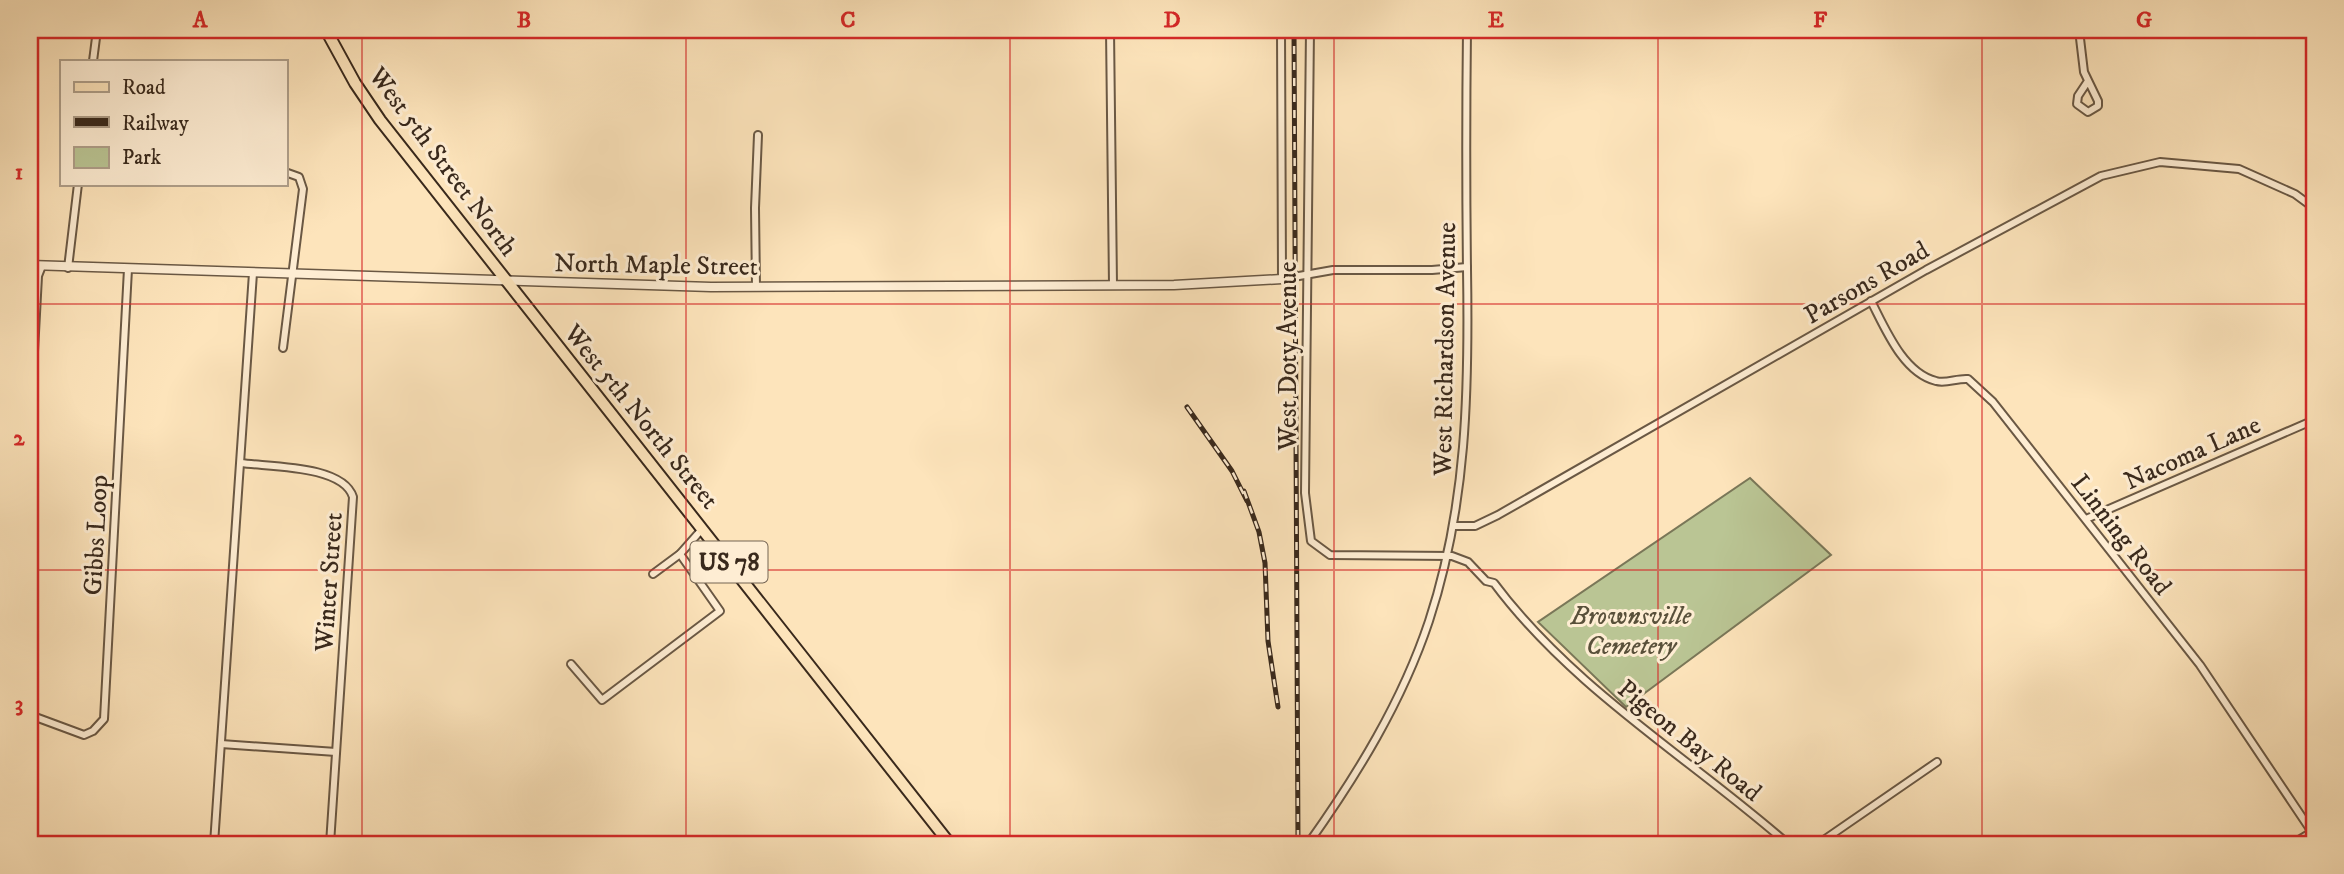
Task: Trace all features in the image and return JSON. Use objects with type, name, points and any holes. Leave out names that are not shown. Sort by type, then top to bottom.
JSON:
[{"type":"main road","name":"West 5th Street North","points":[[326,30],[355,83],[380,120],[505,281]]},
{"type":"main road","name":"West 5th North Street","points":[[505,281],[703,528],[950,844]]},
{"type":"street","points":[[93,60],[97,30]]},
{"type":"street","points":[[1110,30],[1113,285]]},
{"type":"street","points":[[1280,30],[1282,279],[1333,270],[1432,270],[1467,267]]},
{"type":"street","name":"West Doty Avenue","points":[[1310,30],[1305,493],[1311,541],[1330,555],[1447,556]]},
{"type":"street","name":"West Richardson Avenue","points":[[1308,844],[1358,772],[1390,714],[1430,619],[1454,526],[1466,422],[1467,30]]},
{"type":"street","points":[[2078,30],[2088,81],[2098,106],[2088,112],[2077,104],[2078,96],[2088,81]]},
{"type":"street","points":[[756,287],[758,135]]},
{"type":"street","name":"Parsons Road","points":[[1454,526],[1475,526],[1498,515],[2082,183],[2130,167],[2160,162],[2239,169],[2295,194],[2314,208]]},
{"type":"street","points":[[284,348],[303,189],[299,177],[287,173]]},
{"type":"street","points":[[68,268],[78,186]]},
{"type":"street","name":"North Maple Street","points":[[30,265],[756,287],[1251,283],[1282,279]]},
{"type":"street","points":[[30,427],[37,275],[42,266]]},
{"type":"street","name":"Gibbs Loop","points":[[30,715],[84,735],[93,731],[104,719],[128,269]]},
{"type":"street","points":[[214,844],[253,273]]},
{"type":"street","name":"Linning Road","points":[[1871,301],[1908,364],[1938,382],[1962,378],[1975,382],[2086,519],[2221,694],[2313,834]]},
{"type":"street","name":"Nacoma Lane","points":[[2086,519],[2314,420]]},
{"type":"street","name":"Winter Street","points":[[241,463],[328,474],[337,477],[350,488],[353,505],[330,844]]},
{"type":"street","points":[[653,574],[680,554],[703,528]]},
{"type":"street","points":[[571,664],[602,700],[720,611],[680,554]]},
{"type":"street","name":"Pigeon Bay Road","points":[[1447,556],[1468,562],[1486,582],[1494,583],[1512,607],[1591,685],[1788,844]]},
{"type":"street","points":[[221,744],[336,752]]},
{"type":"street","points":[[1818,844],[1937,762]]},
{"type":"street","points":[[2292,844],[2313,834]]},
{"type":"green space","name":"Brownsville Cemetery","points":[[1750,478],[1831,555],[1626,707],[1538,622]]},
{"type":"railway","points":[[1294,30],[1298,844]]},
{"type":"railway","points":[[1187,407],[1232,471],[1247,501]]},
{"type":"railway","points":[[1244,491],[1259,532],[1265,563],[1268,641],[1278,707]]}]
